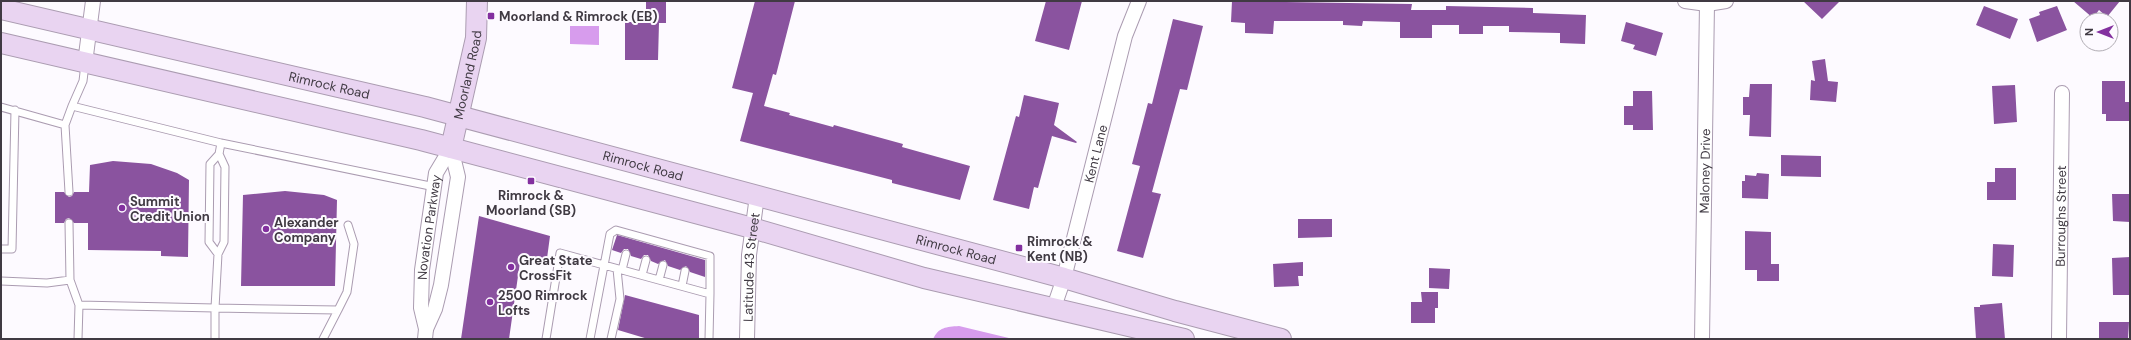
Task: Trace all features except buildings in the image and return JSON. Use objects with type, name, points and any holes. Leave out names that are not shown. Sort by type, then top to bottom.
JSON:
[{"type":"main road","name":"Moorland Road","points":[[450,148],[476,38],[477,1]]},
{"type":"main road","name":"Rimrock Road","points":[[1,9],[89,31],[378,96],[1064,278],[1175,311],[1281,339]]},
{"type":"main road","points":[[1,43],[450,148],[752,228],[924,278],[1054,307],[1184,339]]},
{"type":"street","points":[[85,63],[93,1]]},
{"type":"street","name":"Kent Lane","points":[[1054,307],[1064,278],[1125,36],[1138,1]]},
{"type":"street","points":[[1685,1],[1707,4],[1726,1]]},
{"type":"street","name":"Maloney Drive","points":[[1702,339],[1707,4]]},
{"type":"street","name":"Burroughs Street","points":[[2059,339],[2062,93]]},
{"type":"street","name":"Novation Parkway","points":[[426,334],[421,308],[422,270],[436,173],[450,148]]},
{"type":"street","name":"Novation Parkway","points":[[426,334],[435,309],[441,285],[458,177],[450,148]]},
{"type":"street","name":"Latitude 43 Street","points":[[747,339],[749,255],[757,196]]},
{"type":"lane","points":[[69,192],[65,125],[83,81],[85,63]]},
{"type":"lane","points":[[72,106],[221,143],[435,187]]},
{"type":"lane","points":[[1,107],[65,125]]},
{"type":"lane","points":[[1,249],[12,249],[15,110]]},
{"type":"lane","points":[[218,254],[209,242],[210,164],[219,154],[221,143]]},
{"type":"lane","points":[[215,339],[218,254],[224,242],[225,167],[219,154]]},
{"type":"lane","points":[[69,223],[70,280],[79,305],[78,339]]},
{"type":"lane","points":[[323,339],[347,292],[354,244],[348,225]]},
{"type":"lane","points":[[590,339],[610,234],[616,230],[652,242],[710,256],[709,339]]},
{"type":"lane","points":[[546,339],[560,253],[710,294]]},
{"type":"lane","points":[[611,339],[620,299],[619,269],[626,254]]},
{"type":"lane","points":[[642,275],[646,260]]},
{"type":"lane","points":[[659,280],[663,265]]},
{"type":"lane","points":[[682,286],[685,271]]},
{"type":"lane","points":[[1,281],[47,283],[70,280]]},
{"type":"lane","points":[[79,305],[338,310]]},
{"type":"shaded area","points":[[570,26],[599,26],[599,45],[570,44]]},
{"type":"shaded area","points":[[959,326],[1013,339],[933,339],[935,335],[943,328]]},
{"type":"place","name":"Moorland & Rimrock (EB)","points":[[491,16]]},
{"type":"place","name":"Rimrock & Moorland (SB)","points":[[531,181]]},
{"type":"place","name":"Summit Credit Union","points":[[122,208]]},
{"type":"place","name":"Alexander Company","points":[[266,229]]},
{"type":"place","name":"Rimrock & Kent (NB)","points":[[1019,248]]},
{"type":"place","name":"Great State CrossFit","points":[[511,267]]},
{"type":"place","name":"2500 Rimrock Lofts","points":[[490,302]]}]
